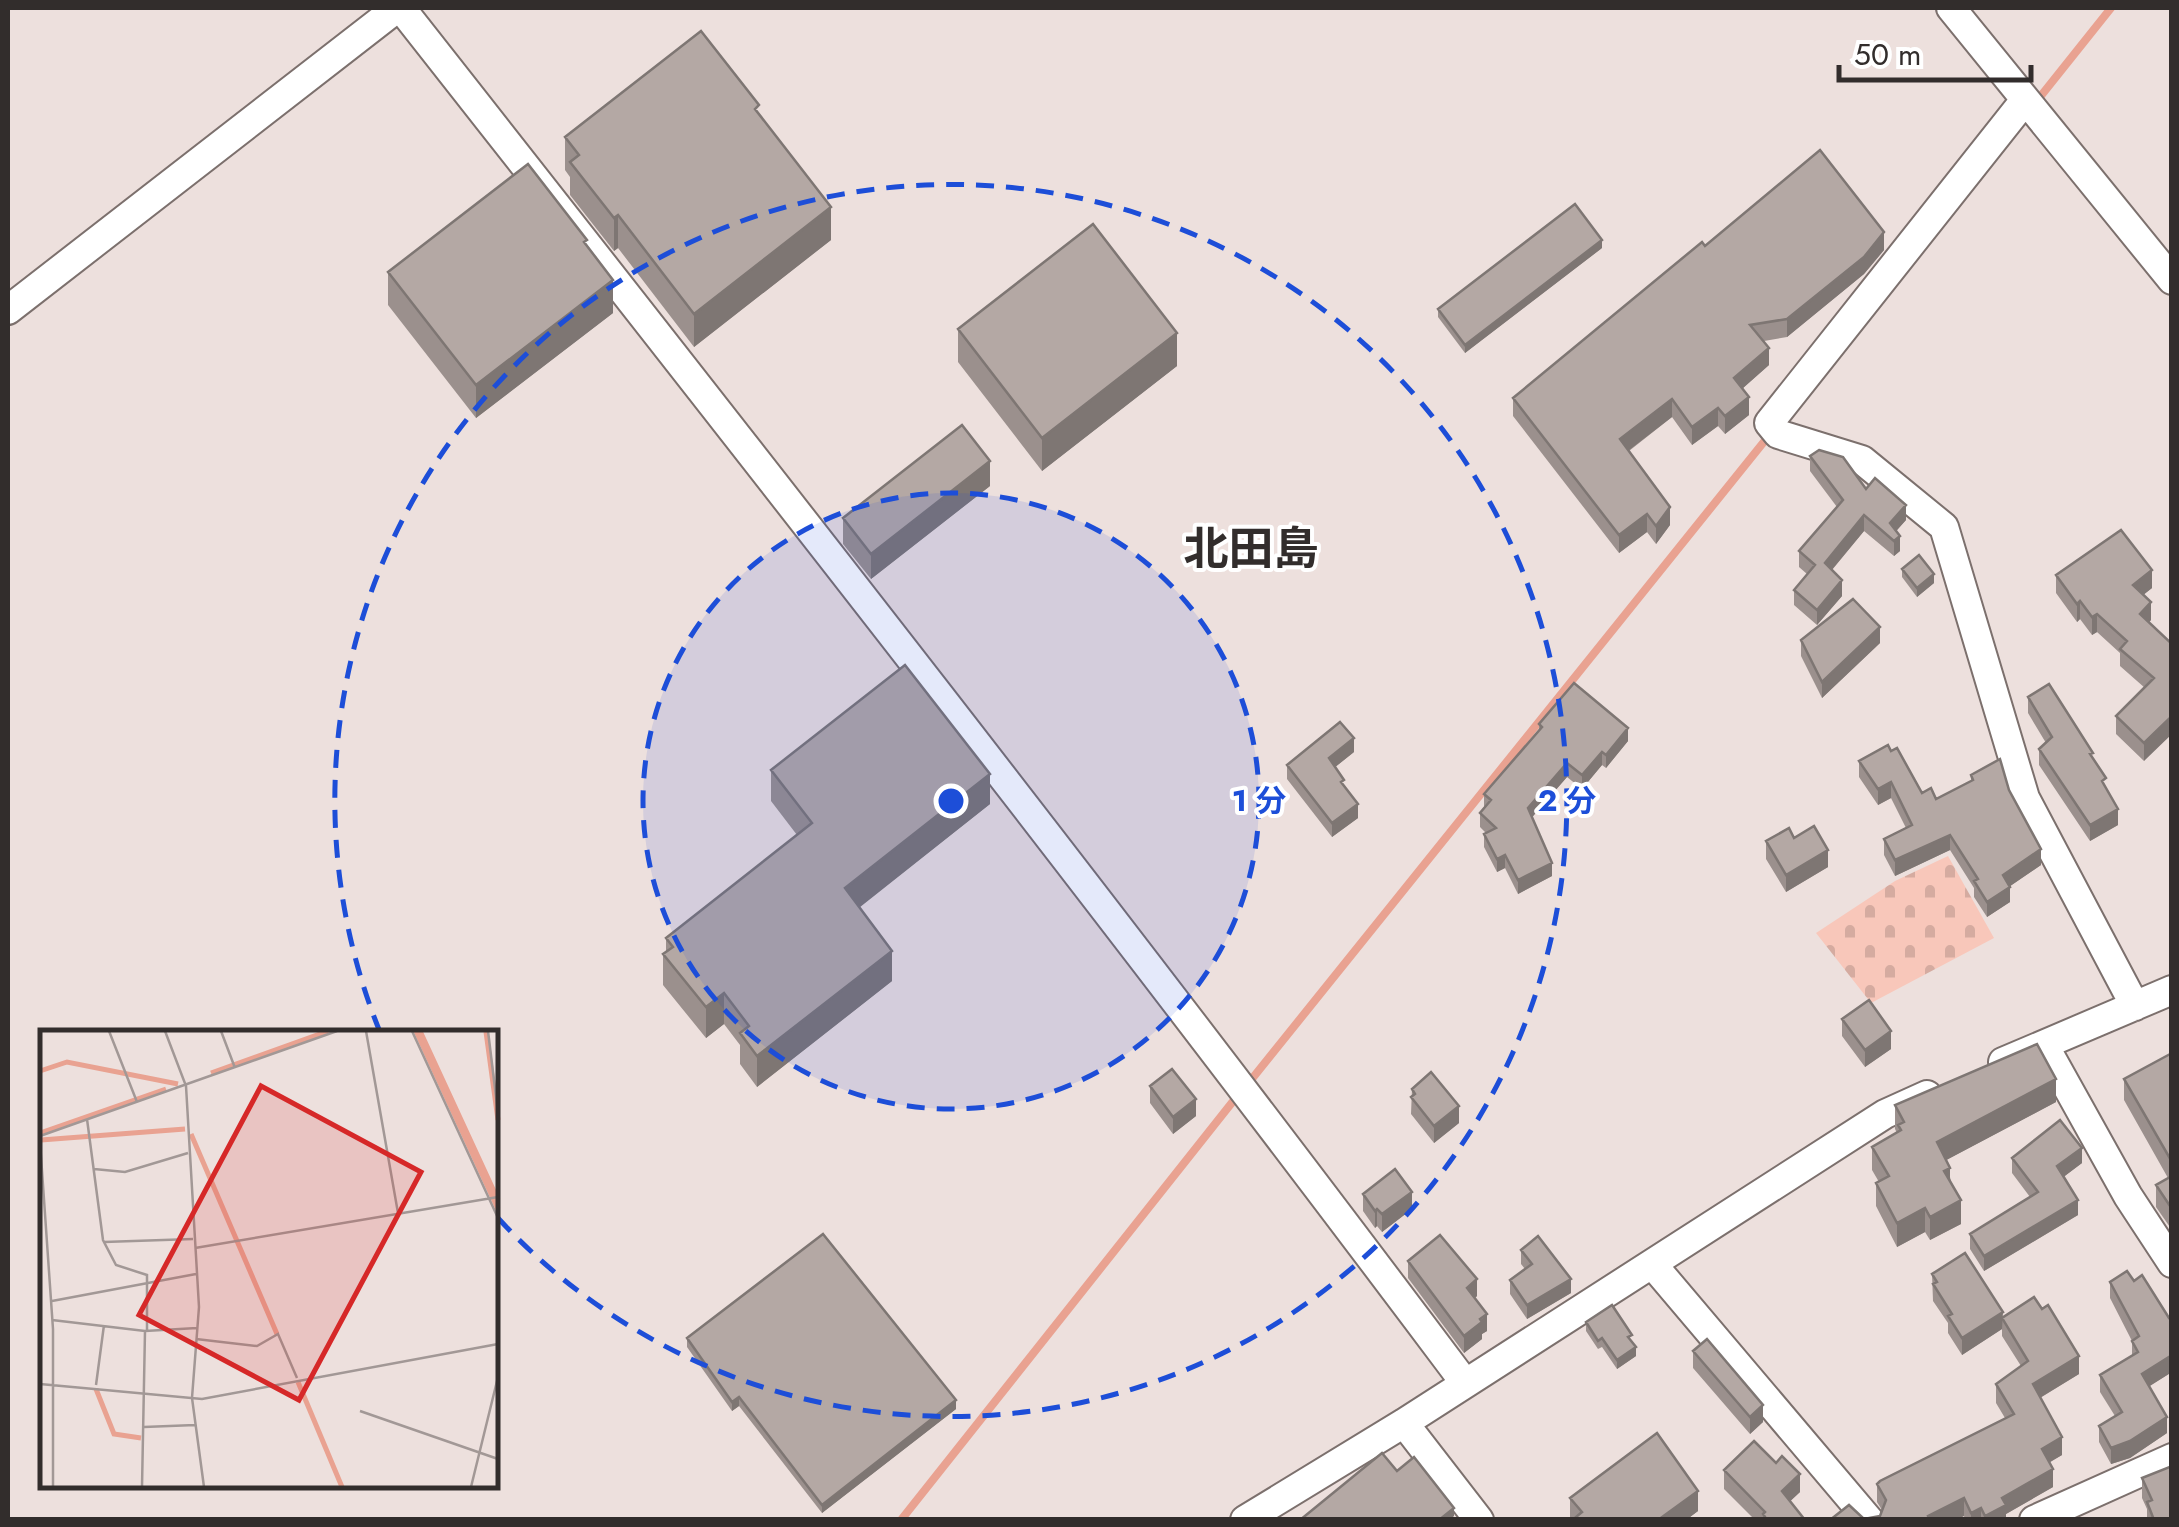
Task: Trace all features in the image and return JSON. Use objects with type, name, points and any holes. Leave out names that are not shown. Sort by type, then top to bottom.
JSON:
[{"type":"street","points":[[8,310],[399,8],[912,660],[1465,1382]]},
{"type":"street","points":[[1950,8],[2172,280]]},
{"type":"street","points":[[2026,100],[1769,423],[1778,434],[1862,460],[1944,527],[2025,798],[2134,1006]]},
{"type":"street","points":[[1245,1520],[1404,1424],[1885,1114],[2172,990]]},
{"type":"street","points":[[2044,1045],[2128,1196],[2172,1263]]},
{"type":"street","points":[[1653,1264],[1869,1520]]},
{"type":"street","points":[[1404,1424],[1479,1520]]},
{"type":"street","points":[[2034,1520],[2172,1458]]},
{"type":"green space","points":[[1948,856],[1994,938],[1871,1003],[1816,933],[1895,881]]},
{"type":"building","points":[[701,31],[831,207],[694,314],[618,215],[614,218],[570,162],[579,155],[565,137]]},
{"type":"building","points":[[1820,150],[1884,232],[1864,257],[1787,319],[1750,325],[1769,348],[1734,378],[1749,397],[1725,416],[1718,408],[1692,427],[1672,399],[1620,439],[1670,507],[1656,526],[1647,514],[1619,535],[1513,398]]},
{"type":"building","points":[[528,164],[613,280],[476,385],[388,272]]},
{"type":"building","points":[[1575,204],[1602,240],[1465,345],[1438,309]]},
{"type":"building","points":[[1093,224],[1177,333],[1042,438],[958,329]]},
{"type":"building","points":[[962,425],[990,461],[871,554],[843,518]]},
{"type":"building","points":[[1819,450],[1843,457],[1866,489],[1875,478],[1906,505],[1890,523],[1900,536],[1894,541],[1864,515],[1825,563],[1842,580],[1817,610],[1794,590],[1815,565],[1799,551],[1843,500],[1810,456]]},
{"type":"building","points":[[2121,530],[2152,570],[2133,585],[2151,602],[2140,614],[2172,644],[2172,716],[2144,743],[2116,716],[2154,678],[2120,649],[2127,641],[2097,614],[2092,617],[2080,601],[2077,604],[2056,575]]},
{"type":"building","points":[[1919,555],[1934,574],[1917,588],[1902,569]]},
{"type":"building","points":[[1853,599],[1880,627],[1822,682],[1801,640]]},
{"type":"building","points":[[905,665],[990,774],[845,888],[892,951],[757,1056],[740,1033],[749,1026],[724,993],[706,1007],[663,954],[673,947],[666,938],[812,823],[771,770]]},
{"type":"building","points":[[1574,683],[1628,728],[1606,755],[1602,752],[1582,775],[1567,763],[1528,808],[1552,863],[1518,880],[1505,855],[1497,859],[1484,834],[1496,828],[1480,813],[1491,800],[1484,794]]},
{"type":"building","points":[[2049,684],[2093,753],[2090,754],[2106,778],[2102,781],[2118,809],[2090,825],[2039,749],[2052,737],[2028,697]]},
{"type":"building","points":[[1340,722],[1354,738],[1329,758],[1358,804],[1332,823],[1287,765]]},
{"type":"building","points":[[1888,745],[1891,751],[1897,748],[1922,793],[1931,788],[1936,799],[1973,780],[1971,775],[2000,759],[2009,790],[2041,849],[2003,875],[2010,887],[1987,902],[1974,881],[1978,879],[1950,835],[1895,860],[1884,839],[1912,825],[1891,782],[1878,789],[1859,761]]},
{"type":"building","points":[[1814,826],[1828,850],[1786,875],[1766,841],[1789,828],[1794,838]]},
{"type":"building","points":[[1869,1000],[1891,1031],[1865,1050],[1842,1019]]},
{"type":"building","points":[[2037,1044],[2056,1079],[1937,1142],[1950,1168],[1944,1171],[1961,1200],[1930,1217],[1925,1208],[1897,1223],[1876,1183],[1889,1176],[1872,1147],[1901,1130],[1898,1125],[1904,1122],[1895,1105]]},
{"type":"building","points":[[2172,1053],[2172,1162],[2124,1079]]},
{"type":"building","points":[[1172,1069],[1196,1099],[1173,1117],[1150,1086]]},
{"type":"building","points":[[1431,1072],[1459,1106],[1434,1126],[1411,1097],[1415,1094],[1412,1089]]},
{"type":"building","points":[[2060,1120],[2082,1148],[2057,1166],[2078,1200],[1984,1256],[1970,1234],[2038,1192],[2012,1158]]},
{"type":"building","points":[[1395,1169],[1412,1192],[1382,1214],[1375,1211],[1363,1194]]},
{"type":"building","points":[[2172,1176],[2172,1209],[2156,1185]]},
{"type":"building","points":[[823,1234],[956,1400],[822,1505],[739,1397],[732,1402],[687,1338]]},
{"type":"building","points":[[1440,1235],[1477,1279],[1467,1288],[1487,1314],[1464,1336],[1408,1261]]},
{"type":"building","points":[[1538,1236],[1571,1279],[1527,1305],[1510,1280],[1532,1264],[1521,1250]]},
{"type":"building","points":[[1965,1253],[2003,1312],[1962,1338],[1933,1284],[1937,1282],[1932,1274]]},
{"type":"building","points":[[2127,1271],[2134,1281],[2142,1275],[2169,1318],[2172,1317],[2172,1355],[2142,1374],[2167,1417],[2130,1441],[2111,1448],[2099,1426],[2122,1412],[2100,1375],[2138,1352],[2132,1341],[2139,1336],[2110,1282]]},
{"type":"building","points":[[2034,1297],[2042,1309],[2048,1305],[2079,1356],[2033,1384],[2062,1437],[2042,1449],[2053,1469],[2002,1498],[2006,1505],[1985,1516],[1981,1508],[1971,1513],[1964,1498],[1928,1516],[1930,1520],[1830,1520],[1849,1505],[1864,1519],[1880,1516],[1886,1500],[1877,1484],[1880,1481],[2014,1414],[1996,1384],[2028,1361],[2002,1318]]},
{"type":"building","points":[[1612,1305],[1636,1347],[1617,1360],[1586,1322]]},
{"type":"building","points":[[1707,1339],[1763,1405],[1750,1417],[1693,1351]]},
{"type":"building","points":[[1657,1433],[1698,1491],[1658,1520],[1578,1520],[1576,1517],[1582,1512],[1570,1498]]},
{"type":"building","points":[[1754,1441],[1776,1463],[1782,1456],[1800,1474],[1782,1491],[1805,1520],[1767,1520],[1765,1512],[1724,1470]]},
{"type":"building","points":[[1382,1453],[1397,1471],[1414,1457],[1454,1508],[1439,1520],[1300,1520]]},
{"type":"building","points":[[2172,1466],[2172,1520],[2154,1520],[2147,1502],[2152,1500],[2142,1478]]},
{"type":"waterway","points":[[2036,102],[2111,8]]},
{"type":"waterway","points":[[1247,1085],[1771,433]]},
{"type":"waterway","points":[[901,1520],[1238,1095]]},
{"type":"district","name":"北田島","points":[[1251,548]]}]
